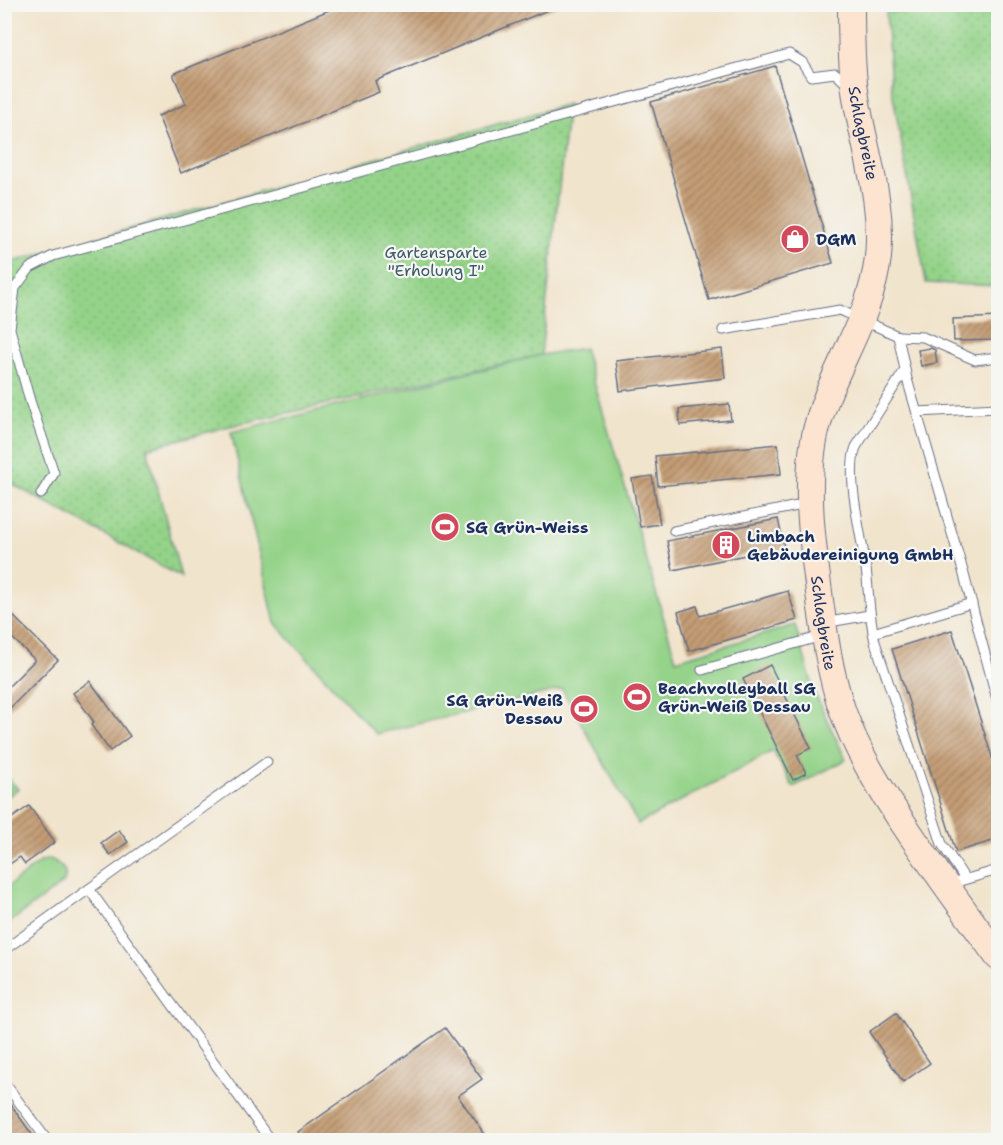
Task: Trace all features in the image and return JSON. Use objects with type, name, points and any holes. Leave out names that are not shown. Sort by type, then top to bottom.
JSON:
[{"type":"street","name":"Schlagbreite","points":[[851,4],[855,92],[874,177],[879,218],[876,270],[861,320],[821,416],[811,458],[809,503],[824,629],[837,693],[852,735],[895,811],[957,884],[999,957]]},
{"type":"lane","points":[[41,494],[54,473],[30,401],[10,329],[15,288],[30,267],[53,256],[789,54],[802,62],[811,76],[836,74],[855,92]]},
{"type":"lane","points":[[723,330],[840,310],[898,336],[923,337],[975,360],[999,357]]},
{"type":"lane","points":[[898,336],[905,370],[999,703]]},
{"type":"lane","points":[[905,370],[852,457],[854,493],[866,570],[869,615],[902,726],[957,884],[999,870]]},
{"type":"lane","points":[[917,412],[999,408]]},
{"type":"lane","points":[[674,531],[809,503]]},
{"type":"lane","points":[[873,633],[972,603]]},
{"type":"lane","points":[[702,670],[869,615]]},
{"type":"lane","points":[[4,950],[267,762]]},
{"type":"lane","points":[[89,890],[270,1140]]},
{"type":"lane","points":[[4,1082],[47,1140]]},
{"type":"green space","points":[[998,8],[998,286],[926,283],[891,84],[886,12]]},
{"type":"green space","name":"Gartensparte \"Erholung I\"","points":[[568,104],[541,355],[226,427],[147,448],[181,577],[5,480],[5,264]]},
{"type":"green space","name":"SG Grün-Weiss","points":[[584,348],[676,660],[795,625],[815,694],[846,760],[793,787],[773,751],[638,824],[562,689],[376,734],[275,623],[231,432],[541,355]]},
{"type":"green space","points":[[4,774],[18,789],[5,798],[4,798]]},
{"type":"green space","points":[[50,859],[60,865],[64,871],[64,882],[5,926],[5,889],[40,862]]},
{"type":"building","points":[[344,4],[560,5],[375,81],[379,92],[181,173],[158,116],[186,104],[173,74]]},
{"type":"building","points":[[775,66],[833,263],[709,300],[651,102]]},
{"type":"building","points":[[999,317],[999,340],[954,341],[953,319]]},
{"type":"building","points":[[931,348],[935,350],[937,363],[921,366],[918,350]]},
{"type":"building","points":[[722,349],[725,378],[620,391],[616,361]]},
{"type":"building","points":[[729,404],[731,420],[680,425],[679,409]]},
{"type":"building","points":[[778,444],[781,474],[658,486],[655,456]]},
{"type":"building","points":[[652,476],[660,524],[640,527],[632,479]]},
{"type":"building","name":"Limbach Gebäudereinigung GmbH","points":[[778,519],[786,556],[772,559],[770,550],[673,570],[667,541]]},
{"type":"building","points":[[788,591],[797,620],[689,651],[678,612],[697,606],[700,616]]},
{"type":"building","points":[[4,607],[58,660],[4,714],[4,691],[35,660],[4,630]]},
{"type":"building","points":[[952,630],[999,779],[999,839],[956,852],[892,649]]},
{"type":"building","points":[[770,665],[811,748],[797,755],[806,773],[793,780],[743,679]]},
{"type":"building","points":[[90,681],[130,736],[110,751],[91,725],[94,722],[73,693]]},
{"type":"building","points":[[29,806],[55,842],[25,864],[20,857],[4,868],[4,824]]},
{"type":"building","points":[[119,830],[128,842],[110,855],[101,843]]},
{"type":"building","points":[[896,1013],[930,1063],[903,1082],[869,1032]]},
{"type":"building","points":[[445,1028],[482,1079],[458,1096],[489,1140],[304,1140],[298,1132]]},
{"type":"building","points":[[4,1095],[36,1140],[4,1140]]},
{"type":"place","name":"DGM","points":[[795,239]]},
{"type":"place","name":"SG Grün-Weiss","points":[[445,527]]},
{"type":"place","name":"Limbach Gebäudereinigung GmbH","points":[[726,545]]},
{"type":"place","name":"Beachvolleyball SG Grün-Weiß Dessau","points":[[637,697]]},
{"type":"place","name":"SG Grün-Weiß Dessau","points":[[584,709]]}]
